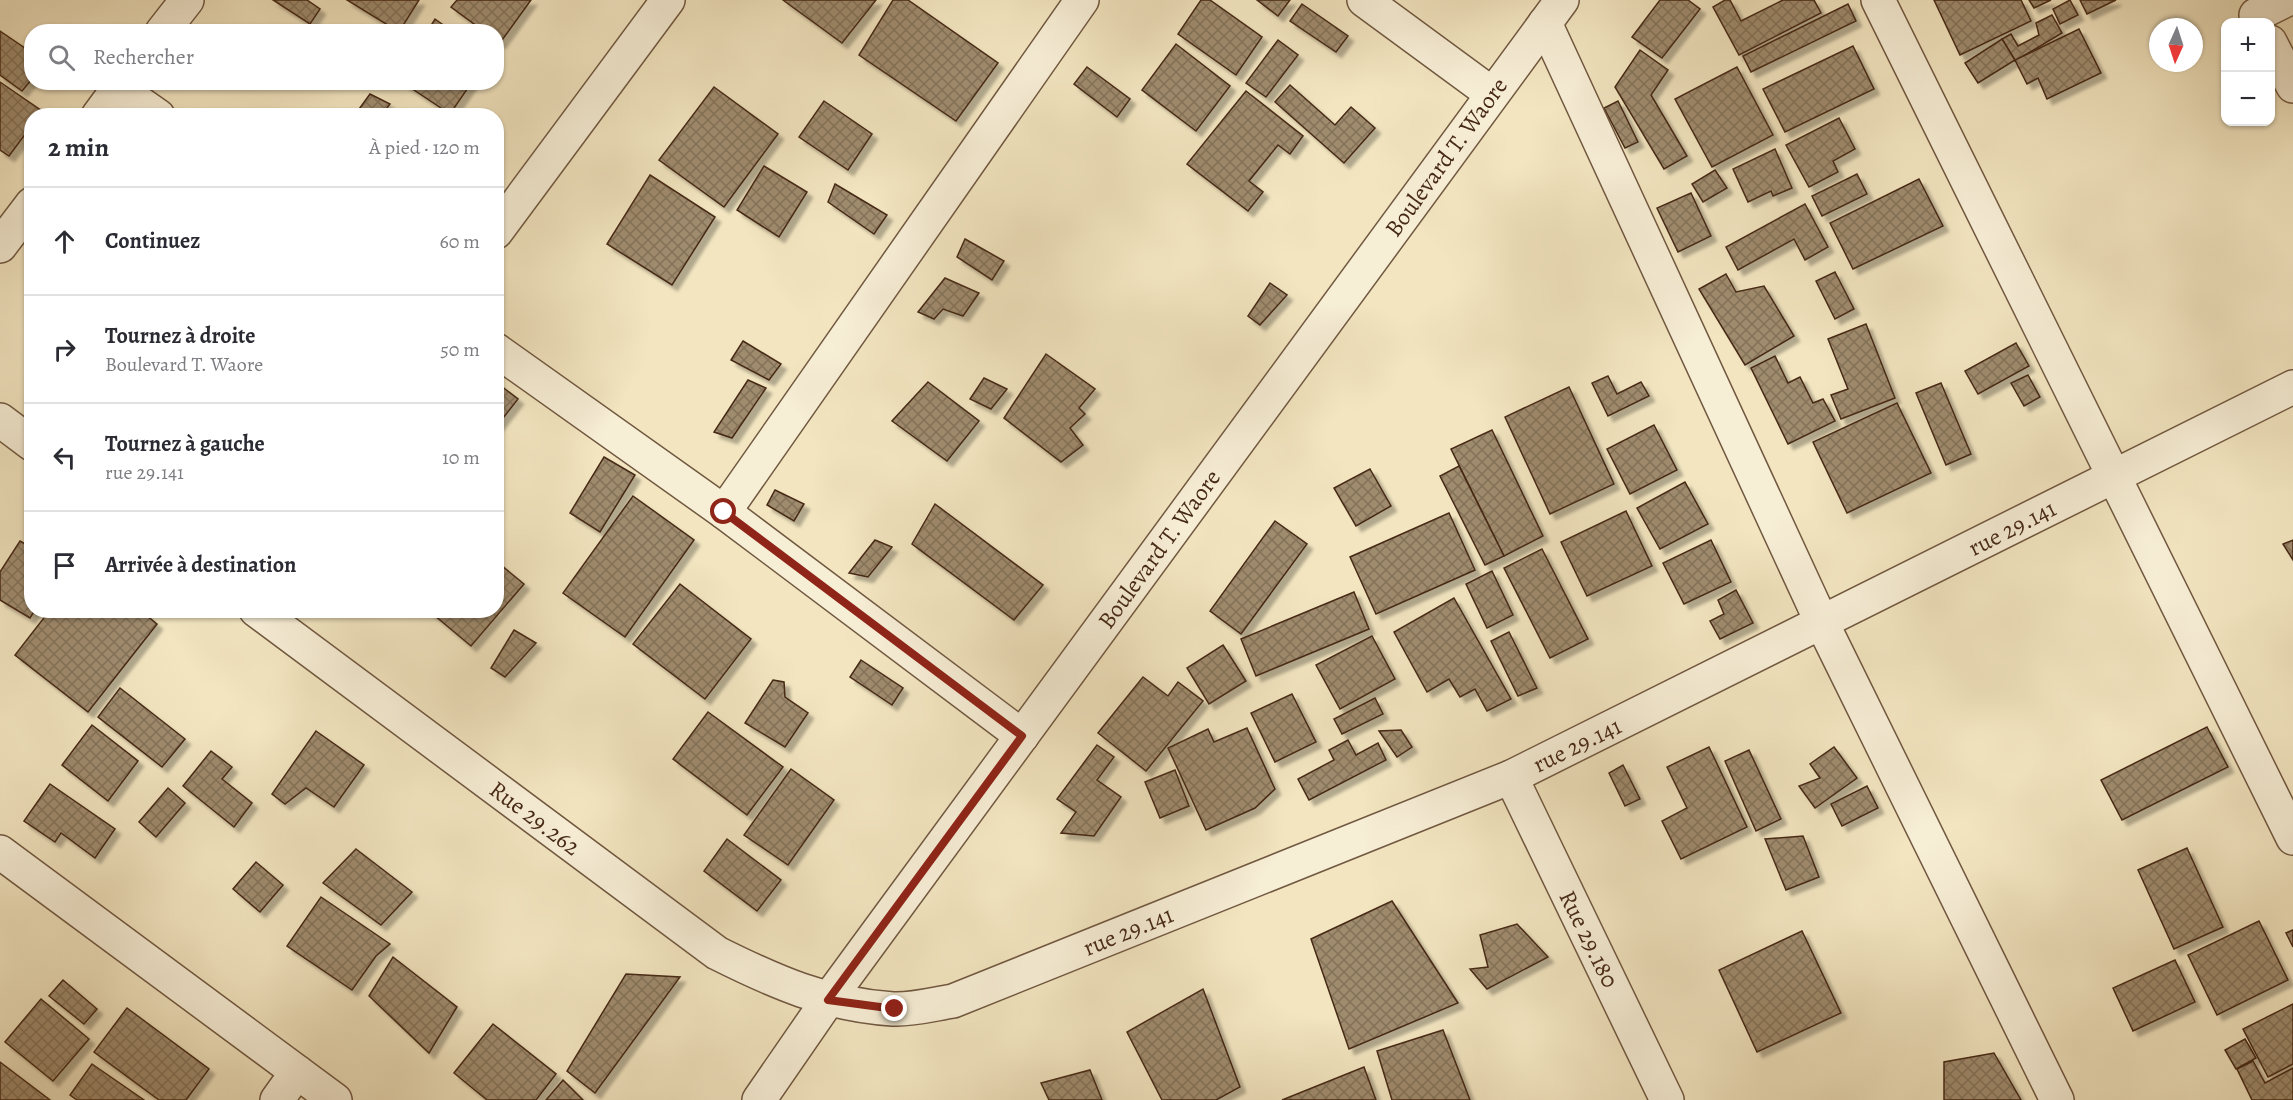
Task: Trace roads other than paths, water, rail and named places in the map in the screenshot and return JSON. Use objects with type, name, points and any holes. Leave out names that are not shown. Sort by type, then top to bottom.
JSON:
[{"type":"street","points":[[168,24],[187,0]]},
{"type":"street","points":[[504,221],[668,0]]},
{"type":"street","points":[[724,512],[1082,0]]},
{"type":"street","points":[[1364,0],[1492,94]]},
{"type":"street","points":[[1878,0],[2293,838]]},
{"type":"street","points":[[2262,18],[2286,0]]},
{"type":"street","points":[[1553,11],[1822,623],[2057,1100]]},
{"type":"street","name":"Boulevard T. Waore","points":[[759,1100],[828,1000],[1553,11]]},
{"type":"street","points":[[2275,51],[2293,86]]},
{"type":"street","points":[[104,108],[116,90]]},
{"type":"street","points":[[126,90],[148,108]]},
{"type":"street","points":[[0,246],[24,214]]},
{"type":"street","points":[[504,356],[724,512],[1022,736]]},
{"type":"street","name":"rue 29.141","points":[[828,1000],[895,1009],[953,1001],[1511,777],[2293,387]]},
{"type":"street","points":[[0,420],[24,438]]},
{"type":"street","name":"Rue 29.262","points":[[267,618],[717,953],[774,981],[828,1000]]},
{"type":"street","name":"Rue 29.180","points":[[1511,777],[1655,1096]]},
{"type":"street","points":[[3,861],[335,1100]]},
{"type":"street","points":[[277,1100],[297,1072]]}]
